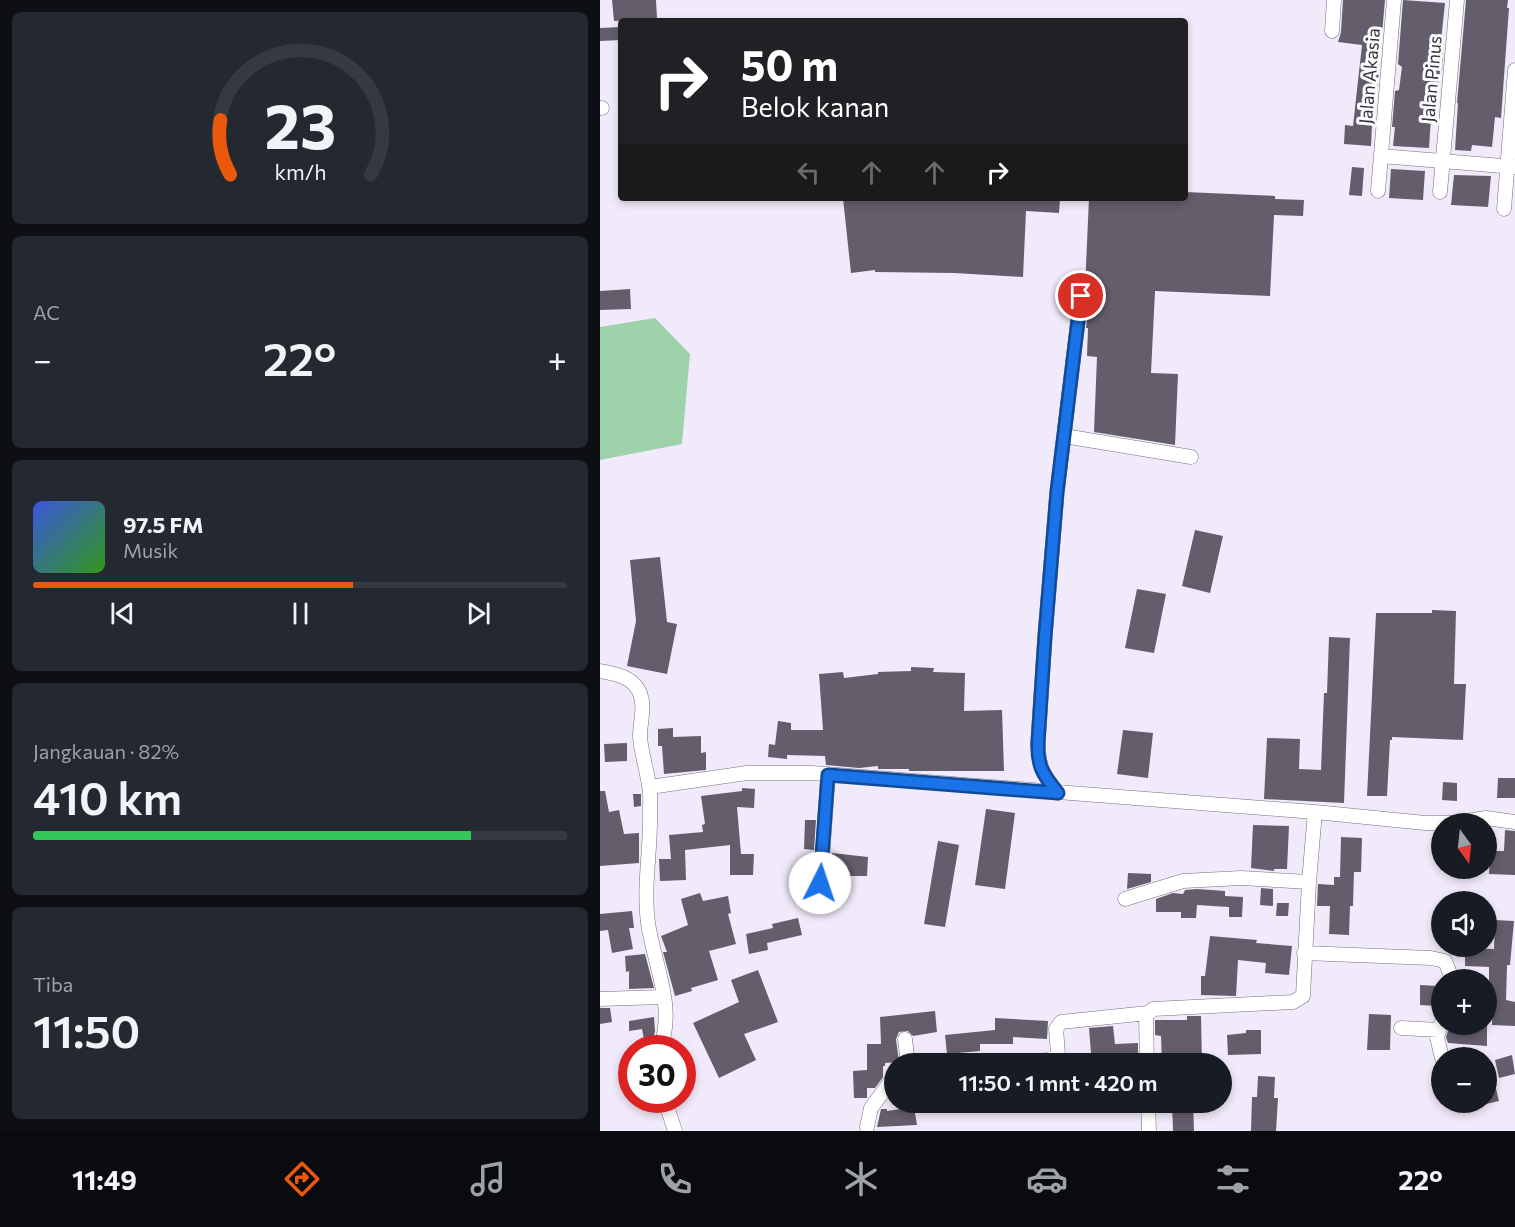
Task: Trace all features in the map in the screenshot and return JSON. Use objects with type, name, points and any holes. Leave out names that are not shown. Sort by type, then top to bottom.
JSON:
[{"type":"street","points":[[1332,31],[1334,0]]},
{"type":"street","name":"Jalan Akasia","points":[[1378,191],[1394,0]]},
{"type":"street","name":"Jalan Pinus","points":[[1440,192],[1457,0]]},
{"type":"street","points":[[1504,209],[1511,166],[1515,70]]},
{"type":"street","points":[[1381,156],[1511,166]]},
{"type":"street","points":[[1058,793],[1041,769],[1038,756],[1050,570],[1081,296]]},
{"type":"street","points":[[1064,436],[1191,458]]},
{"type":"street","points":[[600,671],[620,675],[632,681],[640,693],[644,712],[640,736],[650,787],[651,833],[645,887],[648,924],[663,997],[667,1028],[665,1035]]},
{"type":"street","points":[[650,787],[747,773],[828,775],[1316,812],[1425,823],[1454,823],[1486,818],[1515,822]]},
{"type":"street","points":[[819,904],[828,775]]},
{"type":"street","points":[[1057,1053],[1056,1029],[1061,1022],[1148,1013],[1157,1007],[1299,1000],[1304,991],[1304,953],[1316,812]]},
{"type":"street","points":[[1125,899],[1184,881],[1241,878],[1309,882]]},
{"type":"street","points":[[1304,953],[1431,958],[1445,961],[1448,969]]},
{"type":"street","points":[[600,999],[663,997]]},
{"type":"street","points":[[1147,1053],[1148,1013]]},
{"type":"street","points":[[1401,1028],[1431,1026]]},
{"type":"street","points":[[904,1039],[906,1053]]},
{"type":"street","points":[[867,1127],[871,1108],[884,1090]]},
{"type":"street","points":[[669,1113],[675,1131]]},
{"type":"street","points":[[1148,1113],[1149,1131]]},
{"type":"green space","points":[[655,318],[690,354],[682,444],[600,460],[600,327]]},
{"type":"building","points":[[612,0],[656,0],[657,18],[618,18],[618,21],[614,21]]},
{"type":"building","points":[[1343,0],[1385,0],[1371,146],[1344,144],[1345,125],[1353,126],[1362,45],[1338,42]]},
{"type":"building","points":[[1403,0],[1445,3],[1441,41],[1444,41],[1442,70],[1440,69],[1436,118],[1431,117],[1429,148],[1393,146],[1395,91],[1399,90],[1402,67],[1398,64]]},
{"type":"building","points":[[1466,0],[1508,0],[1507,8],[1509,8],[1501,118],[1495,117],[1492,147],[1472,145],[1471,151],[1455,150]]},
{"type":"building","points":[[618,27],[618,40],[600,41],[600,28]]},
{"type":"building","points":[[1352,167],[1364,168],[1362,196],[1349,195]]},
{"type":"building","points":[[1391,169],[1425,171],[1423,200],[1389,198]]},
{"type":"building","points":[[1454,175],[1491,176],[1488,207],[1451,205]]},
{"type":"building","points":[[1188,192],[1275,196],[1275,199],[1304,200],[1303,216],[1274,215],[1270,296],[1155,291],[1151,373],[1178,374],[1175,445],[1094,432],[1097,357],[1087,356],[1088,328],[1086,328],[1090,297],[1085,288],[1089,201],[1188,201]]},
{"type":"building","points":[[843,201],[1060,201],[1059,213],[1026,211],[1023,277],[875,272],[875,270],[851,273]]},
{"type":"building","points":[[630,289],[631,309],[600,310],[600,291]]},
{"type":"building","points":[[1195,530],[1223,536],[1210,593],[1182,586]]},
{"type":"building","points":[[660,557],[667,622],[677,624],[667,674],[627,666],[636,621],[630,560]]},
{"type":"building","points":[[1137,589],[1166,594],[1154,653],[1125,648]]},
{"type":"building","points":[[1432,610],[1456,611],[1454,684],[1466,684],[1463,740],[1392,737],[1387,796],[1367,796],[1376,613],[1432,613]]},
{"type":"building","points":[[1329,637],[1350,638],[1344,803],[1264,799],[1267,738],[1300,739],[1299,769],[1321,770]]},
{"type":"building","points":[[911,667],[934,668],[933,672],[965,673],[964,711],[1002,710],[1004,771],[909,771],[909,769],[878,769],[878,766],[859,768],[826,765],[825,756],[787,755],[787,759],[768,757],[769,744],[775,745],[778,721],[791,723],[791,730],[823,730],[819,674],[843,672],[844,678],[878,674],[878,672],[911,671]]},
{"type":"building","points":[[673,728],[673,737],[701,736],[701,753],[706,752],[706,770],[664,774],[662,746],[658,746],[658,729]]},
{"type":"building","points":[[1123,730],[1153,733],[1148,778],[1117,774]]},
{"type":"building","points":[[627,743],[627,761],[605,762],[604,744]]},
{"type":"building","points":[[1498,778],[1515,778],[1515,798],[1497,798]]},
{"type":"building","points":[[1443,782],[1457,783],[1457,801],[1442,800]]},
{"type":"building","points":[[742,788],[755,789],[754,808],[737,807],[741,854],[754,854],[753,875],[730,875],[730,845],[685,850],[686,880],[660,881],[659,859],[671,859],[669,835],[703,832],[702,825],[705,824],[701,796],[742,791]]},
{"type":"building","points":[[600,791],[605,791],[609,812],[619,810],[624,834],[639,833],[639,863],[600,866]]},
{"type":"building","points":[[633,794],[641,794],[641,806],[634,807]]},
{"type":"building","points":[[986,809],[1015,813],[1005,889],[975,885]]},
{"type":"building","points":[[805,820],[816,820],[814,850],[804,849]]},
{"type":"building","points":[[1253,825],[1289,826],[1287,869],[1274,869],[1274,871],[1251,868]]},
{"type":"building","points":[[1505,830],[1515,831],[1515,875],[1497,874],[1497,851],[1504,851]]},
{"type":"building","points":[[1341,837],[1362,838],[1361,872],[1354,872],[1349,935],[1329,934],[1330,906],[1317,906],[1318,884],[1334,885],[1334,877],[1340,877]]},
{"type":"building","points":[[938,841],[959,845],[945,927],[924,924]]},
{"type":"building","points":[[832,853],[868,857],[867,876],[830,876]]},
{"type":"building","points":[[1128,873],[1151,874],[1151,882],[1127,889]]},
{"type":"building","points":[[1261,888],[1273,889],[1273,906],[1260,905]]},
{"type":"building","points":[[1185,890],[1225,891],[1225,896],[1243,897],[1242,917],[1229,917],[1229,907],[1197,905],[1196,918],[1181,918],[1181,912],[1156,912],[1156,899],[1173,893],[1183,894]]},
{"type":"building","points":[[700,893],[703,901],[728,896],[731,913],[728,914],[736,944],[709,951],[718,980],[691,988],[692,991],[675,996],[663,952],[667,952],[661,936],[688,925],[681,899]]},
{"type":"building","points":[[1277,903],[1289,903],[1288,916],[1276,916]]},
{"type":"building","points":[[632,911],[634,928],[629,928],[633,949],[612,953],[608,930],[600,931],[600,914]]},
{"type":"building","points":[[798,918],[802,935],[767,943],[768,950],[749,954],[746,934],[773,928],[772,924]]},
{"type":"building","points":[[1497,920],[1514,921],[1510,965],[1507,965],[1506,1000],[1515,1002],[1515,1026],[1497,1025],[1497,969],[1465,966],[1465,957],[1497,957]]},
{"type":"building","points":[[1210,936],[1292,946],[1289,975],[1265,973],[1266,963],[1238,960],[1236,996],[1201,995],[1201,976],[1205,976]]},
{"type":"building","points":[[645,954],[654,988],[629,989],[629,971],[626,972],[625,956]]},
{"type":"building","points":[[758,970],[778,1022],[744,1034],[756,1060],[719,1078],[693,1023],[739,1002],[731,980]]},
{"type":"building","points":[[1420,985],[1431,986],[1431,1006],[1420,1005]]},
{"type":"building","points":[[600,1008],[610,1008],[612,1022],[600,1024]]},
{"type":"building","points":[[935,1011],[937,1032],[913,1036],[908,1031],[899,1032],[896,1039],[898,1053],[884,1053],[883,1077],[875,1088],[867,1088],[867,1098],[854,1098],[853,1071],[867,1070],[867,1044],[881,1044],[880,1017]]},
{"type":"building","points":[[1369,1014],[1391,1015],[1390,1050],[1367,1050]]},
{"type":"building","points":[[1187,1016],[1201,1016],[1202,1053],[1162,1053],[1161,1036],[1155,1035],[1155,1020],[1187,1020]]},
{"type":"building","points":[[654,1017],[654,1035],[643,1035],[642,1029],[629,1031],[629,1021]]},
{"type":"building","points":[[995,1018],[1048,1021],[1047,1039],[1013,1037],[1013,1044],[980,1044],[980,1051],[947,1053],[945,1035],[995,1030]]},
{"type":"building","points":[[1113,1026],[1115,1044],[1138,1043],[1138,1053],[1091,1053],[1089,1028]]},
{"type":"building","points":[[1246,1030],[1261,1030],[1261,1054],[1228,1053],[1227,1035],[1246,1033]]},
{"type":"building","points":[[1447,1035],[1487,1035],[1487,1046],[1448,1043]]},
{"type":"building","points":[[1512,1055],[1515,1074],[1499,1078],[1497,1059]]},
{"type":"building","points":[[1258,1076],[1275,1077],[1274,1098],[1278,1098],[1276,1131],[1251,1131],[1252,1097],[1257,1097]]},
{"type":"building","points":[[881,1109],[884,1109],[884,1113],[915,1113],[917,1125],[877,1127]]},
{"type":"building","points":[[1172,1113],[1193,1113],[1194,1131],[1173,1131]]},
{"type":"route","points":[[820,883],[828,775],[1058,793],[1041,769],[1038,742],[1057,492],[1081,296]]}]
